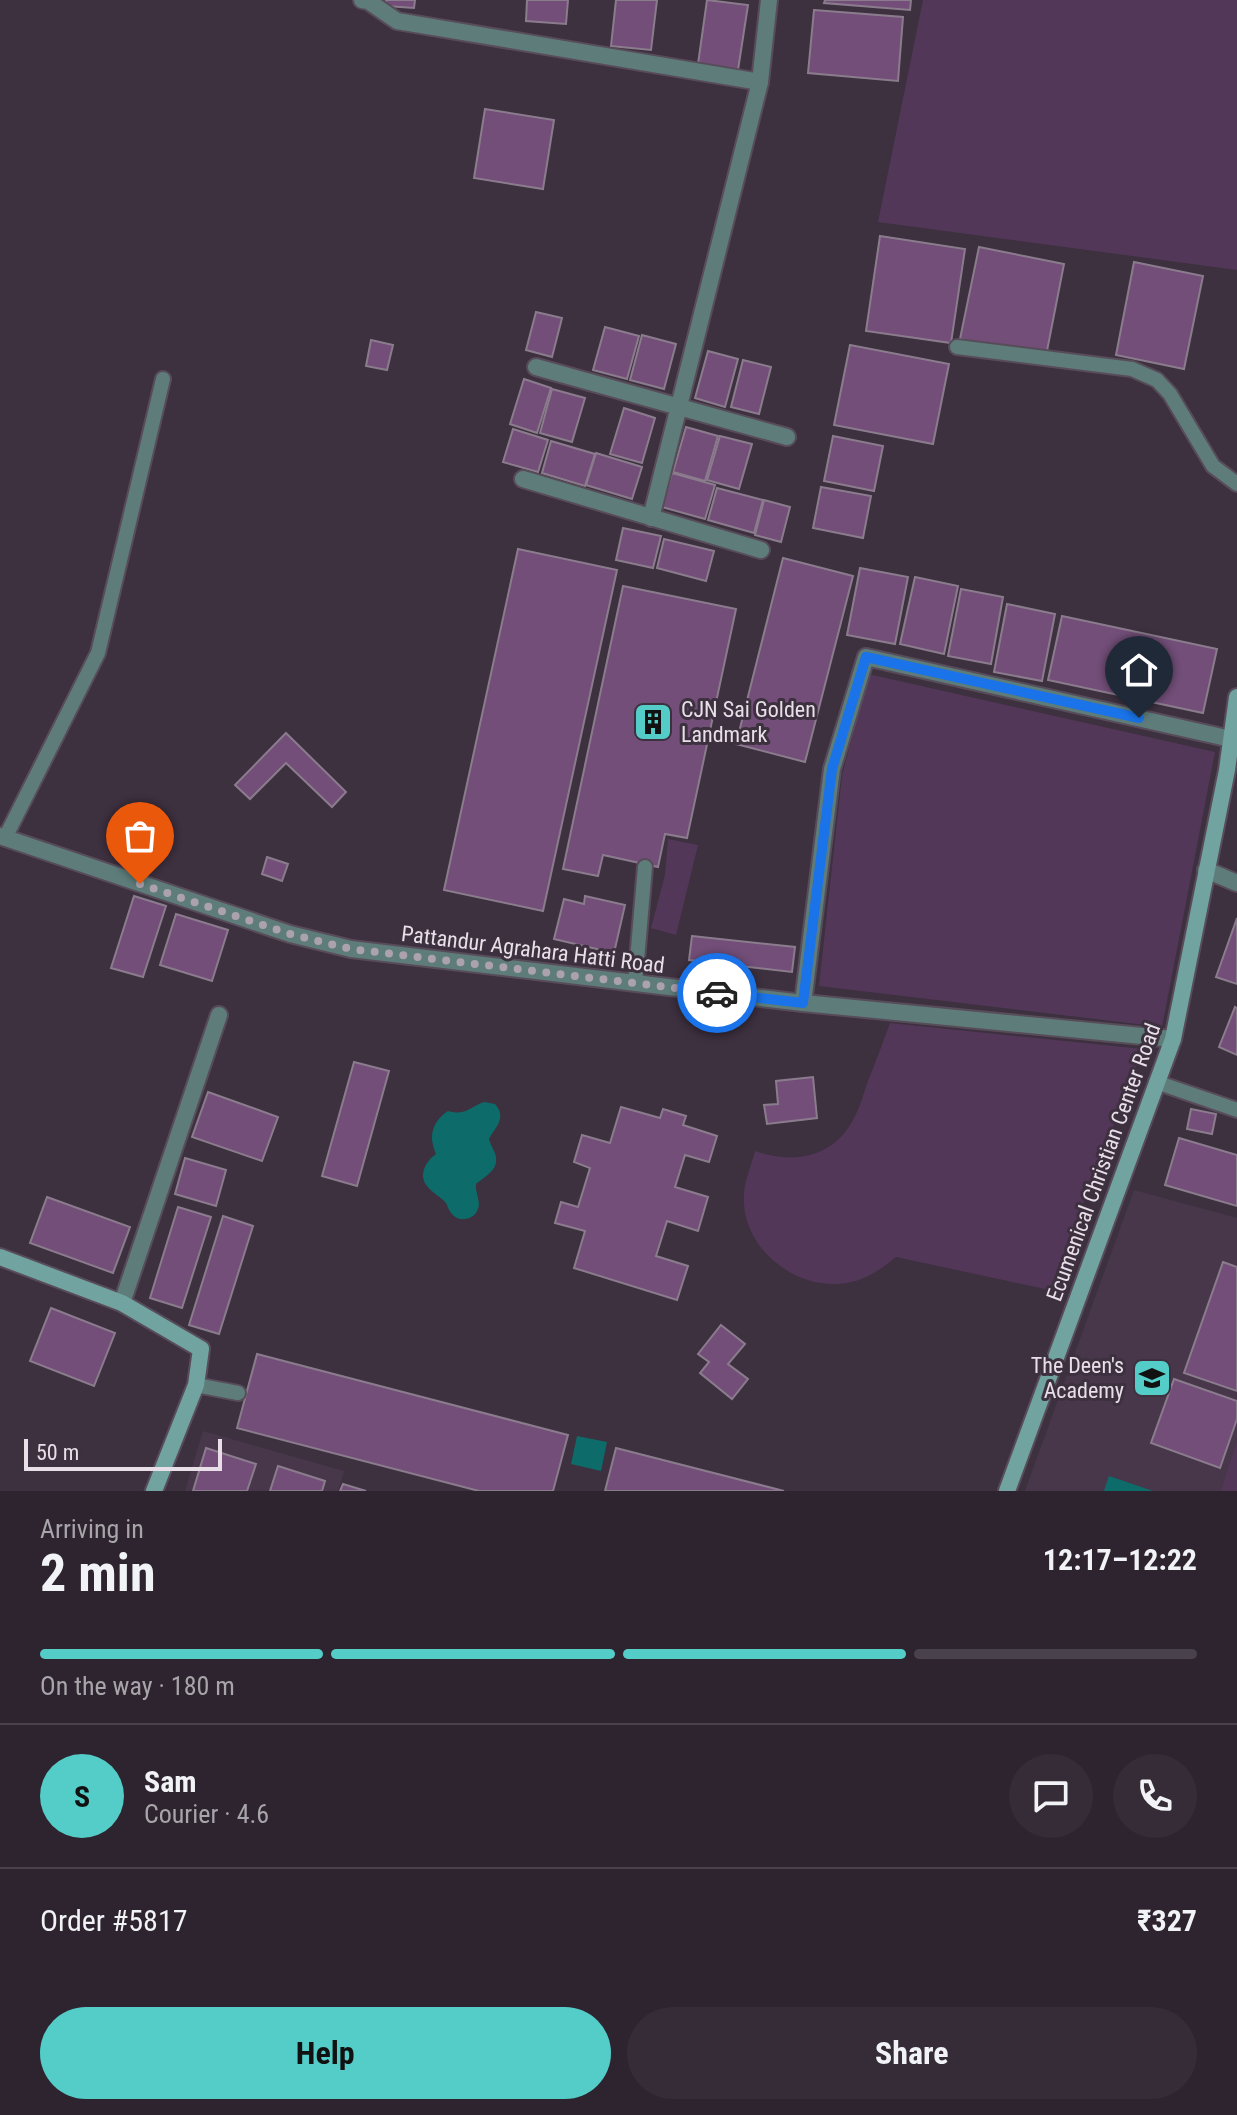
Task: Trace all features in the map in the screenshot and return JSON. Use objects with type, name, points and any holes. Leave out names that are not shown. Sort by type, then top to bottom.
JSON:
[{"type":"street","points":[[362,0],[397,21],[760,82]]},
{"type":"street","points":[[651,518],[760,82],[769,0]]},
{"type":"street","points":[[536,367],[787,437]]},
{"type":"street","points":[[523,479],[761,550]]},
{"type":"street","points":[[803,1003],[832,769],[866,657],[1231,739]]},
{"type":"street","name":"Ecumenical Christian Center Road","points":[[1007,1491],[1173,1039],[1227,770],[1237,697]]},
{"type":"street","name":"Pattandur Agrahara Hatti Road","points":[[3,837],[290,934],[351,949],[803,1003],[1173,1039]]},
{"type":"street","points":[[1206,870],[1237,883]]},
{"type":"street","points":[[122,1303],[219,1015]]},
{"type":"street","points":[[0,1257],[122,1303],[201,1349],[196,1385],[154,1491]]},
{"type":"lane","points":[[957,347],[1132,369],[1146,374],[1157,380],[1170,394],[1213,466],[1237,484]]},
{"type":"lane","points":[[3,837],[98,653],[163,379]]},
{"type":"lane","points":[[635,983],[645,867]]},
{"type":"lane","points":[[1156,1082],[1237,1110]]},
{"type":"lane","points":[[196,1385],[238,1393]]},
{"type":"shaded area","points":[[923,0],[1237,0],[1237,270],[878,222]]},
{"type":"shaded area","points":[[868,674],[1215,752],[1162,1027],[819,986],[842,776]]},
{"type":"shaded area","points":[[668,839],[698,845],[676,935],[651,928],[665,875]]},
{"type":"shaded area","points":[[890,1023],[1143,1049],[1050,1290],[896,1257],[860,1279],[835,1284],[817,1282],[784,1269],[758,1244],[745,1211],[744,1193],[755,1151],[799,1157],[826,1149],[837,1141],[857,1112]]},
{"type":"shaded area","points":[[484,1102],[495,1104],[500,1114],[489,1139],[496,1157],[495,1167],[476,1184],[479,1203],[476,1213],[470,1218],[458,1219],[427,1186],[423,1173],[426,1164],[436,1154],[432,1135],[438,1120],[448,1111],[463,1112]]},
{"type":"shaded area","name":"The Deen's Academy","points":[[1134,1190],[1237,1218],[1237,1491],[1025,1491]]},
{"type":"shaded area","points":[[203,1431],[344,1471],[338,1491],[185,1491]]},
{"type":"shaded area","points":[[577,1436],[607,1442],[601,1471],[571,1464]]},
{"type":"shaded area","points":[[1237,1442],[1237,1491],[1221,1491]]},
{"type":"shaded area","points":[[1109,1476],[1153,1491],[1104,1491]]},
{"type":"building","points":[[386,0],[415,0],[414,8],[386,6]]},
{"type":"building","points":[[527,0],[568,0],[566,24],[526,21]]},
{"type":"building","points":[[616,0],[657,0],[651,50],[611,46]]},
{"type":"building","points":[[707,0],[748,5],[738,70],[698,64]]},
{"type":"building","points":[[825,0],[911,0],[910,10],[824,3]]},
{"type":"building","points":[[814,10],[903,17],[898,81],[808,73]]},
{"type":"building","points":[[485,109],[554,120],[543,189],[474,178]]},
{"type":"building","points":[[880,236],[965,249],[951,343],[866,331]]},
{"type":"building","points":[[979,247],[1064,264],[1046,356],[960,339]]},
{"type":"building","points":[[1134,262],[1203,276],[1184,369],[1116,355]]},
{"type":"building","points":[[536,312],[562,318],[552,357],[526,350]]},
{"type":"building","points":[[605,327],[639,336],[627,379],[593,370]]},
{"type":"building","points":[[642,335],[676,344],[664,389],[630,380]]},
{"type":"building","points":[[371,340],[393,345],[387,370],[366,366]]},
{"type":"building","points":[[850,345],[949,364],[933,444],[834,425]]},
{"type":"building","points":[[708,351],[738,359],[725,407],[695,398]]},
{"type":"building","points":[[743,360],[771,367],[759,414],[731,407]]},
{"type":"building","points":[[524,379],[551,388],[537,433],[510,424]]},
{"type":"building","points":[[552,389],[585,398],[572,442],[540,433]]},
{"type":"building","points":[[624,408],[655,418],[642,463],[610,454]]},
{"type":"building","points":[[686,427],[718,436],[705,481],[673,472]]},
{"type":"building","points":[[513,429],[548,440],[538,472],[503,462]]},
{"type":"building","points":[[720,436],[752,444],[739,489],[707,480]]},
{"type":"building","points":[[833,436],[883,446],[874,491],[824,481]]},
{"type":"building","points":[[551,441],[595,454],[585,486],[542,473]]},
{"type":"building","points":[[596,453],[642,467],[632,499],[586,485]]},
{"type":"building","points":[[672,473],[715,485],[705,519],[662,507]]},
{"type":"building","points":[[821,487],[871,496],[863,538],[813,528]]},
{"type":"building","points":[[717,488],[763,500],[754,533],[708,520]]},
{"type":"building","points":[[764,500],[790,507],[781,542],[755,535]]},
{"type":"building","points":[[623,528],[661,536],[653,568],[616,560]]},
{"type":"building","points":[[664,539],[714,551],[706,581],[657,568]]},
{"type":"building","points":[[518,549],[617,570],[543,911],[444,890]]},
{"type":"building","points":[[783,558],[853,576],[805,762],[736,744]]},
{"type":"building","points":[[860,568],[908,577],[895,644],[847,635]]},
{"type":"building","points":[[915,577],[958,586],[944,654],[900,644]]},
{"type":"building","name":"CJN Sai Golden Landmark","points":[[623,586],[736,609],[687,838],[665,834],[658,867],[603,855],[598,876],[563,869]]},
{"type":"building","points":[[961,589],[1003,597],[991,664],[948,656]]},
{"type":"building","points":[[1007,604],[1055,614],[1042,681],[994,672]]},
{"type":"building","points":[[1062,616],[1217,649],[1203,713],[1048,680]]},
{"type":"building","points":[[286,733],[346,792],[332,807],[286,763],[250,799],[235,785]]},
{"type":"building","points":[[267,857],[288,864],[282,881],[262,874]]},
{"type":"building","points":[[134,896],[166,906],[143,977],[111,968]]},
{"type":"building","points":[[585,896],[625,905],[614,953],[554,939],[564,899],[584,904]]},
{"type":"building","points":[[176,914],[228,930],[212,981],[160,965]]},
{"type":"building","points":[[1237,918],[1237,984],[1216,977]]},
{"type":"building","points":[[692,936],[795,947],[792,972],[689,960]]},
{"type":"building","points":[[1237,1008],[1237,1055],[1219,1047]]},
{"type":"building","points":[[354,1062],[389,1071],[357,1186],[322,1176]]},
{"type":"building","points":[[813,1077],[817,1118],[767,1124],[764,1105],[778,1104],[776,1081]]},
{"type":"building","points":[[208,1092],[278,1117],[262,1161],[192,1137]]},
{"type":"building","points":[[621,1107],[660,1118],[663,1109],[686,1116],[683,1125],[717,1136],[709,1162],[685,1155],[675,1187],[708,1197],[698,1231],[667,1221],[656,1256],[688,1266],[677,1300],[574,1268],[585,1231],[555,1223],[561,1202],[578,1207],[590,1168],[574,1162],[582,1135],[610,1143]]},
{"type":"building","points":[[1191,1109],[1216,1114],[1212,1134],[1187,1129]]},
{"type":"building","points":[[1179,1138],[1237,1155],[1237,1206],[1165,1185]]},
{"type":"building","points":[[185,1158],[226,1170],[216,1206],[175,1194]]},
{"type":"building","points":[[47,1197],[130,1227],[113,1273],[30,1243]]},
{"type":"building","points":[[178,1207],[211,1217],[182,1308],[150,1298]]},
{"type":"building","points":[[223,1216],[253,1226],[219,1334],[189,1325]]},
{"type":"building","points":[[1223,1262],[1237,1267],[1237,1391],[1184,1373]]},
{"type":"building","points":[[51,1308],[115,1333],[94,1386],[30,1361]]},
{"type":"building","points":[[721,1325],[745,1344],[728,1364],[748,1379],[732,1399],[700,1373],[709,1362],[698,1354]]},
{"type":"building","points":[[257,1354],[568,1435],[553,1491],[479,1491],[237,1428]]},
{"type":"building","points":[[1174,1379],[1237,1401],[1237,1419],[1220,1468],[1151,1443]]},
{"type":"building","points":[[206,1448],[256,1464],[247,1491],[193,1491]]},
{"type":"building","points":[[616,1448],[784,1491],[605,1491]]},
{"type":"building","points":[[278,1466],[325,1481],[322,1491],[270,1491]]},
{"type":"building","points":[[343,1484],[366,1491],[340,1491]]},
{"type":"way so far","points":[[140,884],[290,934],[351,949],[717,993]]},
{"type":"place","name":"CJN Sai Golden Landmark","points":[[653,722]]},
{"type":"place","name":"The Deen's Academy","points":[[1152,1378]]},
{"type":"route","points":[[717,993],[803,1003],[832,769],[866,657],[1139,718]]}]
